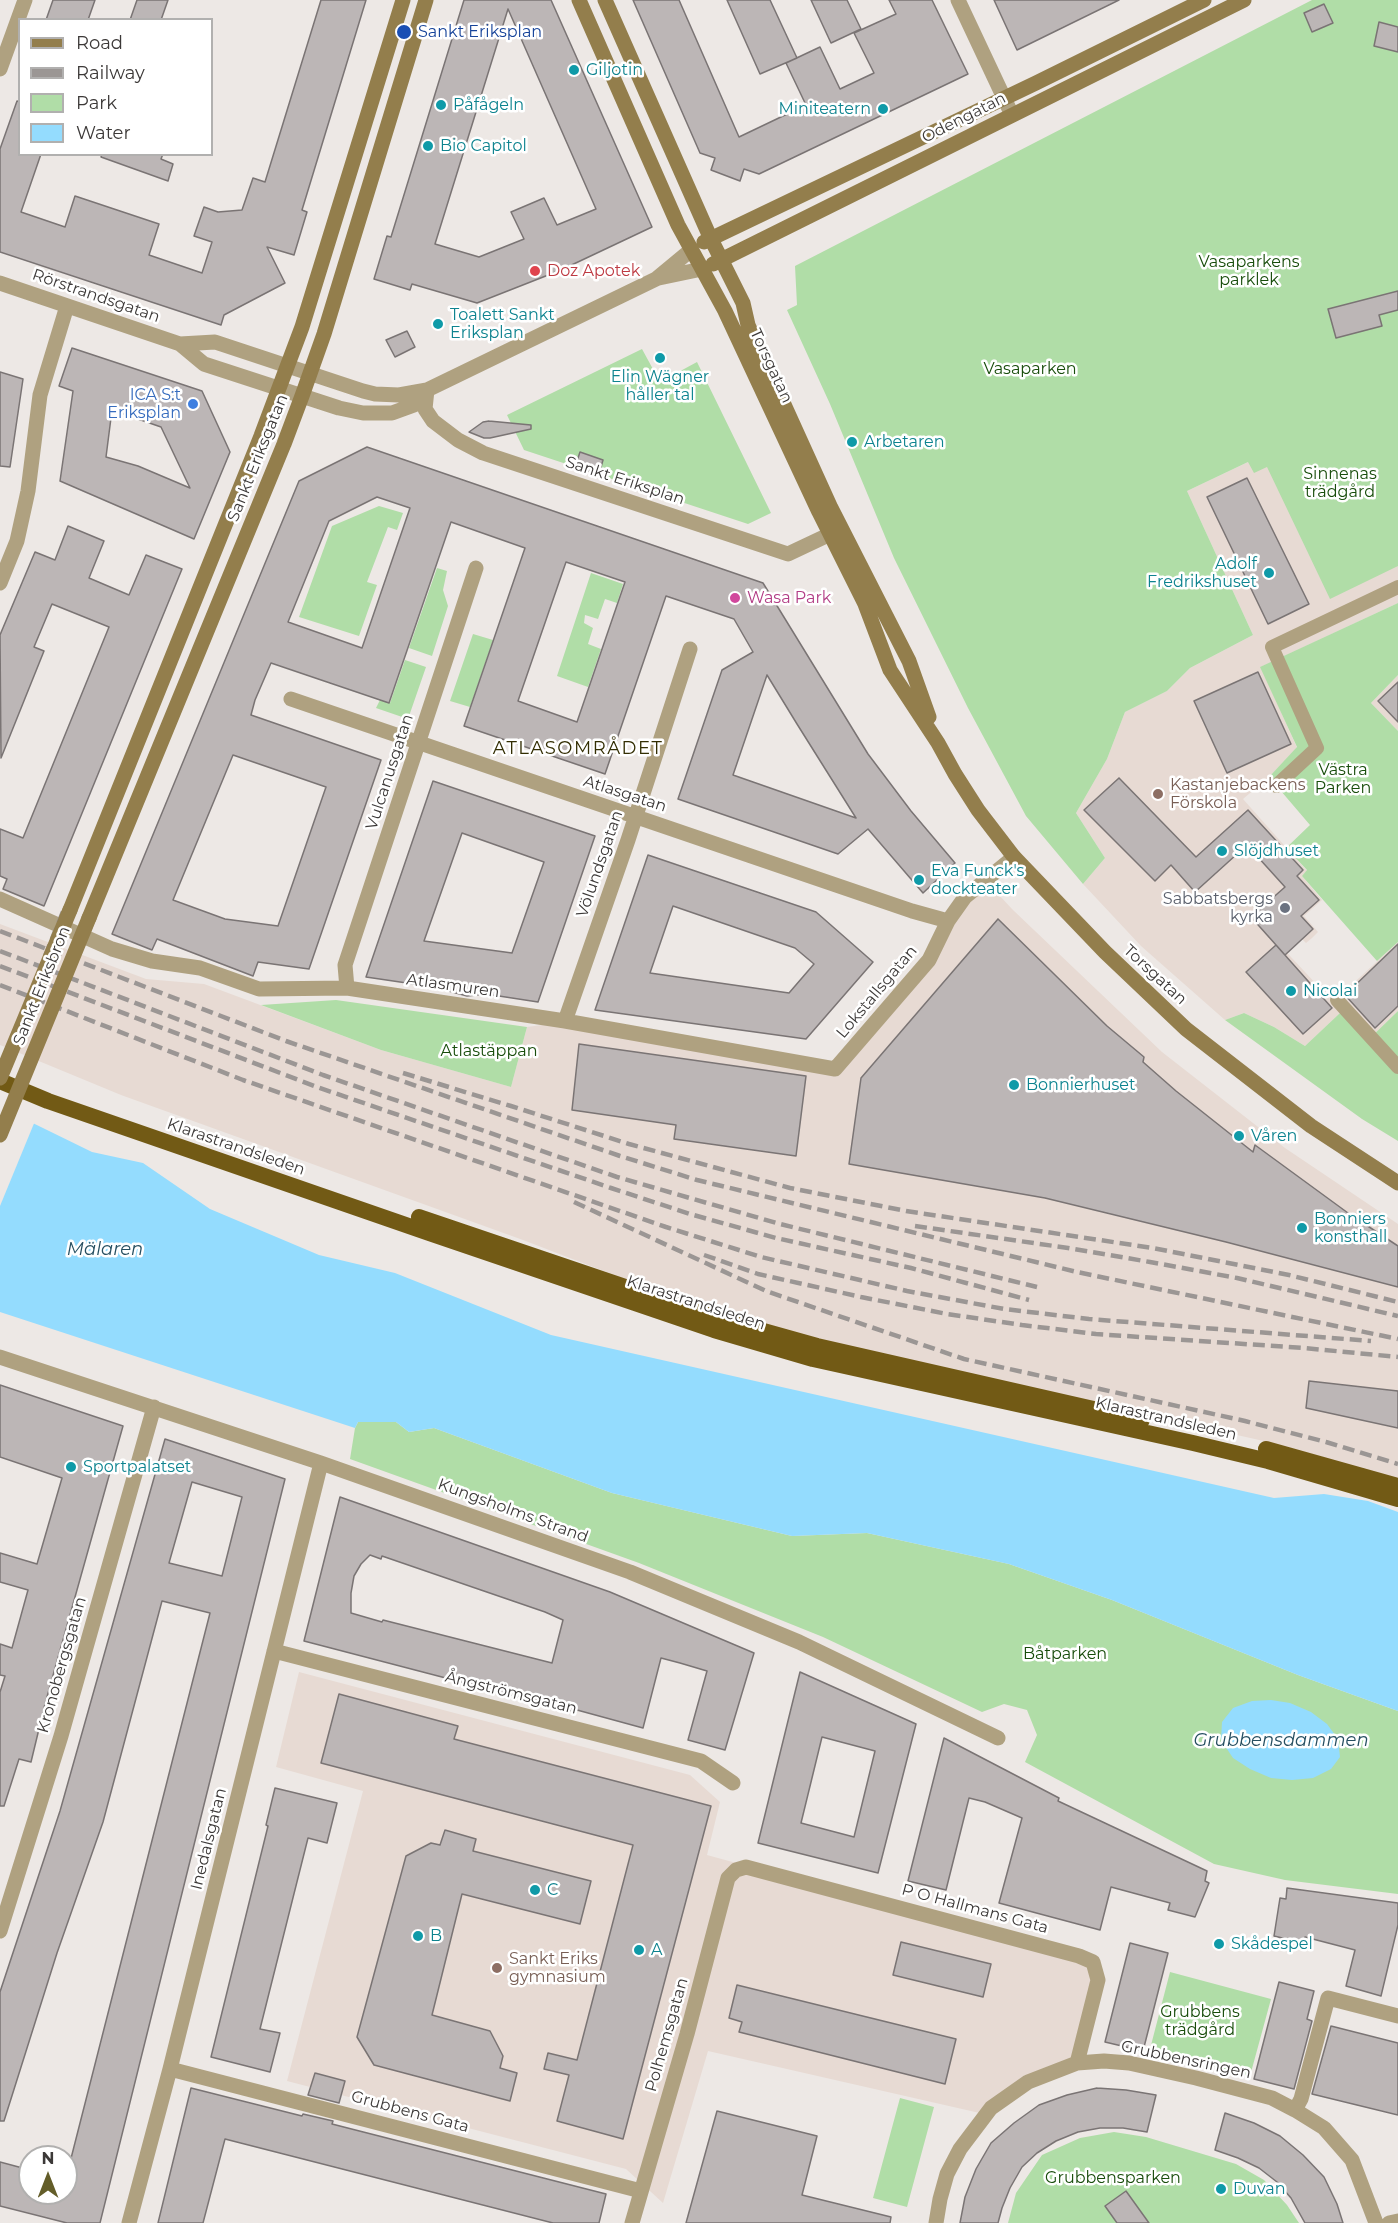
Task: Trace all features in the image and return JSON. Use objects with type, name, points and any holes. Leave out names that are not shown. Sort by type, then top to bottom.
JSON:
[{"type":"highway","name":"Klarastrandsleden","points":[[0,1069],[64,1095],[717,1318],[817,1347],[1272,1450],[1398,1486]]},
{"type":"highway","name":"Klarastrandsleden","points":[[0,1080],[48,1101],[429,1233],[714,1329],[813,1359],[1193,1443],[1268,1461],[1398,1499]]},
{"type":"main road","name":"Sankt Eriksgatan","points":[[70,910],[302,327],[403,0]]},
{"type":"main road","name":"Sankt Eriksgatan","points":[[89,918],[302,396],[426,0]]},
{"type":"main road","name":"Torsgatan","points":[[579,0],[678,225],[725,311],[836,531],[909,661],[938,743],[978,810],[1014,857],[1105,952],[1186,1029],[1311,1126],[1398,1184]]},
{"type":"main road","name":"Torsgatan","points":[[605,0],[710,237],[743,303],[748,325],[836,531]]},
{"type":"main road","name":"Odengatan","points":[[692,250],[710,237],[1004,99],[1204,0]]},
{"type":"main road","name":"Odengatan","points":[[702,269],[1244,0]]},
{"type":"main road","name":"Sankt Eriksbron","points":[[0,1080],[70,910]]},
{"type":"main road","name":"Sankt Eriksbron","points":[[0,1135],[89,918]]},
{"type":"street","points":[[18,18],[25,0]]},
{"type":"street","points":[[958,0],[1012,115]]},
{"type":"street","points":[[0,69],[18,19]]},
{"type":"street","points":[[287,366],[375,394],[399,395],[427,390],[656,279],[692,250]]},
{"type":"street","points":[[656,279],[702,269]]},
{"type":"street","name":"Rörstrandsgatan","points":[[0,283],[180,344],[204,364],[279,388]]},
{"type":"street","points":[[0,583],[17,541],[28,491],[40,395],[67,306]]},
{"type":"street","name":"Rörstrandsgatan","points":[[180,344],[215,342],[287,366]]},
{"type":"street","points":[[279,388],[363,413],[392,413],[414,405],[427,390]]},
{"type":"street","name":"Sankt Eriksplan","points":[[427,390],[425,409],[433,421],[458,440],[483,453],[788,554],[836,531]]},
{"type":"street","name":"Vulcanusgatan","points":[[347,988],[345,964],[476,568]]},
{"type":"street","points":[[1276,786],[1317,748],[1272,647],[1398,586]]},
{"type":"street","name":"Völundsgatan","points":[[565,1021],[690,650]]},
{"type":"street","name":"Atlasgatan","points":[[291,699],[912,911],[948,921]]},
{"type":"street","name":"Lokstallsgatan","points":[[835,1069],[929,960],[948,921],[965,897],[1014,857]]},
{"type":"street","name":"Atlasmuren","points":[[0,899],[112,949],[152,961],[200,968],[259,990],[347,988],[565,1021],[835,1069]]},
{"type":"street","points":[[1336,1000],[1398,1067]]},
{"type":"street","name":"Kungsholms Strand","points":[[0,1357],[321,1463],[630,1572],[799,1642],[998,1738]]},
{"type":"street","name":"Kronobergsgatan","points":[[0,1931],[61,1736],[154,1407]]},
{"type":"street","name":"Inedalsgatan","points":[[129,2223],[170,2069],[321,1463]]},
{"type":"street","name":"Ångströmsgatan","points":[[274,1651],[700,1761],[733,1783]]},
{"type":"street","name":"P O Hallmans Gata","points":[[746,1867],[1070,1953],[1093,1962],[1098,1980],[1077,2063]]},
{"type":"street","name":"Polhemsgatan","points":[[632,2223],[687,2034],[728,1878],[736,1869],[746,1867]]},
{"type":"street","points":[[1295,2110],[1301,2099],[1328,1998],[1398,2016]]},
{"type":"street","name":"Grubbensringen","points":[[936,2223],[947,2174],[960,2149],[991,2108],[1028,2082],[1077,2063],[1104,2061],[1129,2062],[1272,2098],[1295,2110],[1324,2128],[1352,2160],[1376,2223]]},
{"type":"street","name":"Grubbens Gata","points":[[170,2069],[641,2191]]},
{"type":"street","points":[[1389,2223],[1398,2221]]},
{"type":"shaded area","points":[[1398,391],[1398,603],[1261,667],[1297,748],[1269,777],[1243,799],[1307,871],[1302,876],[1322,900],[1304,916],[1318,932],[1312,938],[1306,943],[1291,928],[1277,942],[1333,1002],[1398,942],[1398,1011],[1367,1041],[1340,1013],[1305,1046],[1274,1027],[1244,1013],[1225,1020],[1141,946],[1083,884],[1105,858],[1076,813],[1107,759],[1125,712],[1167,691],[1190,668],[1253,635],[1187,491]]},
{"type":"shaded area","points":[[1398,675],[1398,731],[1371,703]]},
{"type":"shaded area","points":[[983,878],[1013,910],[1162,1052],[1285,1148],[1398,1224],[1398,1479],[1277,1444],[836,1345],[749,1322],[648,1288],[523,1240],[121,1095],[0,1045],[0,924],[146,979],[204,984],[381,1050],[511,1087],[527,1027],[564,1022],[832,1070],[926,960]]},
{"type":"shaded area","name":"Sankt Eriks gymnasium","points":[[299,1672],[690,1775],[720,1802],[707,1855],[1079,1957],[1091,1964],[1096,1980],[1076,2062],[984,2114],[708,2051],[663,2203],[626,2169],[287,2081],[363,1791],[276,1767]]},
{"type":"green space","name":"Vasaparken","points":[[1312,0],[1398,0],[1398,566],[1330,599],[1267,467],[1254,473],[1248,462],[1187,491],[1253,635],[1190,668],[1167,691],[1125,712],[1107,759],[1076,813],[1105,858],[1083,884],[1026,816],[968,708],[894,558],[830,404],[787,310],[797,305],[795,266]]},
{"type":"green space","points":[[642,349],[660,382],[697,362],[771,513],[748,524],[524,450],[507,415]]},
{"type":"green space","points":[[379,506],[403,513],[397,530],[388,527],[367,582],[377,585],[359,636],[299,617],[332,526]]},
{"type":"green space","points":[[437,568],[447,571],[443,590],[448,606],[432,656],[409,648]]},
{"type":"green space","points":[[591,573],[623,584],[617,603],[605,599],[598,619],[585,615],[584,623],[593,628],[588,644],[601,649],[588,687],[557,676]]},
{"type":"green space","name":"Västra Parken","points":[[1398,603],[1398,675],[1371,703],[1398,731],[1398,942],[1377,961],[1302,876],[1307,870],[1286,848],[1310,825],[1269,777],[1297,747],[1260,667]]},
{"type":"green space","points":[[473,634],[493,640],[470,707],[450,701]]},
{"type":"green space","points":[[405,660],[426,667],[408,719],[376,708],[380,700],[390,703]]},
{"type":"green space","name":"Atlastäppan","points":[[336,1000],[527,1027],[511,1087],[381,1050],[261,1005]]},
{"type":"green space","points":[[1398,1011],[1398,1141],[1362,1119],[1225,1020],[1244,1013],[1274,1027],[1305,1046],[1340,1013],[1367,1041]]},
{"type":"green space","name":"Båtparken","points":[[358,1422],[396,1422],[409,1432],[434,1428],[612,1493],[792,1536],[867,1533],[1009,1564],[1112,1600],[1298,1675],[1398,1711],[1398,1894],[1285,1880],[1214,1864],[1025,1762],[1037,1735],[1027,1710],[1004,1704],[982,1712],[823,1637],[639,1563],[350,1459]]},
{"type":"green space","name":"Grubbens trädgård","points":[[1170,1972],[1271,1999],[1250,2076],[1150,2049]]},
{"type":"green space","points":[[900,2098],[934,2107],[907,2207],[873,2198]]},
{"type":"green space","name":"Grubbensparken","points":[[1114,2132],[1146,2137],[1236,2164],[1264,2180],[1287,2205],[1299,2223],[1008,2223],[1016,2193],[1042,2155],[1080,2138]]},
{"type":"water","name":"Mälaren","points":[[0,1107],[92,1152],[143,1163],[210,1209],[319,1255],[395,1273],[551,1335],[1274,1498],[1324,1494],[1368,1501],[1398,1512],[1398,1711],[1298,1675],[1112,1600],[1009,1564],[867,1533],[792,1536],[612,1493],[434,1428],[409,1432],[396,1422],[358,1422],[355,1428],[0,1312]]},
{"type":"water","name":"Grubbensdammen","points":[[1271,1700],[1290,1703],[1311,1712],[1327,1724],[1338,1739],[1340,1757],[1331,1769],[1313,1778],[1292,1780],[1271,1778],[1250,1769],[1233,1758],[1221,1740],[1222,1722],[1233,1708],[1252,1701]]},
{"type":"pier","points":[[0,1104],[35,1121],[0,1206]]},
{"type":"building","points":[[53,0],[95,0],[89,18],[47,18]]},
{"type":"building","points":[[137,0],[168,0],[162,18],[131,18]]},
{"type":"building","points":[[321,0],[366,0],[302,210],[307,212],[294,255],[267,247],[285,283],[224,315],[221,325],[0,252],[0,149],[17,101],[18,156],[40,156],[21,212],[65,227],[75,196],[159,224],[149,255],[202,273],[212,242],[194,236],[204,207],[218,212],[242,210],[253,178],[265,182]]},
{"type":"building","points":[[464,0],[551,0],[652,227],[561,270],[477,303],[412,284],[410,290],[374,279],[387,236],[391,237]],"holes":[[[508,9],[596,209],[557,225],[544,198],[511,212],[524,239],[479,257],[435,244]]]},
{"type":"building","points":[[633,0],[679,0],[739,137],[806,105],[786,63],[820,47],[840,89],[874,73],[854,33],[896,14],[889,0],[932,0],[968,74],[759,174],[744,169],[740,181],[711,170],[715,158],[700,153]]},
{"type":"building","points":[[727,0],[770,0],[797,58],[760,74]]},
{"type":"building","points":[[811,0],[847,0],[861,29],[831,43]]},
{"type":"building","points":[[994,0],[1119,0],[1017,50]]},
{"type":"building","points":[[1324,4],[1333,23],[1312,32],[1304,13]]},
{"type":"building","points":[[1379,22],[1398,27],[1398,52],[1374,46]]},
{"type":"building","points":[[162,156],[161,159],[173,164],[168,181],[101,157]]},
{"type":"building","points":[[1398,291],[1398,310],[1379,315],[1382,326],[1336,338],[1328,309]]},
{"type":"building","points":[[407,331],[415,347],[395,357],[386,340]]},
{"type":"building","points":[[72,348],[202,391],[230,452],[194,539],[60,481],[73,391],[59,386]],"holes":[[[112,410],[161,427],[190,488],[138,466],[106,457]]]},
{"type":"building","points":[[0,372],[23,379],[10,467],[0,466]]},
{"type":"building","points":[[483,422],[531,425],[531,429],[490,438],[469,432]]},
{"type":"building","points":[[367,447],[763,583],[868,754],[911,811],[955,863],[923,893],[868,829],[838,854],[678,799],[722,670],[753,652],[734,619],[666,596],[605,774],[464,726],[525,548],[451,522],[389,703],[271,663],[255,700],[251,715],[381,760],[309,969],[258,962],[253,976],[157,939],[152,950],[112,934],[299,481]],"holes":[[[377,497],[410,508],[362,648],[288,622],[329,521]],[[566,562],[625,582],[577,722],[518,701]],[[767,675],[856,818],[733,775]],[[233,755],[326,787],[278,926],[225,919],[173,900]]]},
{"type":"building","points":[[580,452],[603,460],[599,474],[575,467]]},
{"type":"building","name":"Adolf Fredrikshuset","points":[[1247,478],[1309,604],[1268,624],[1207,497]]},
{"type":"building","points":[[68,526],[104,541],[89,578],[129,595],[146,555],[182,569],[44,906],[3,889],[7,879],[0,876],[0,829],[23,838],[109,627],[52,604],[34,647],[44,651],[1,758],[0,635],[35,552],[55,560]]},
{"type":"building","points":[[1258,672],[1291,744],[1227,773],[1194,701]]},
{"type":"building","points":[[1398,682],[1398,722],[1378,701]]},
{"type":"building","points":[[1119,778],[1196,857],[1248,810],[1303,870],[1297,876],[1319,900],[1301,916],[1313,929],[1285,955],[1251,917],[1285,887],[1247,845],[1195,892],[1171,865],[1155,881],[1084,810]]},
{"type":"building","points":[[433,781],[595,836],[538,1002],[486,994],[467,996],[434,987],[366,977]],"holes":[[[462,833],[544,862],[512,953],[424,941]]]},
{"type":"building","points":[[648,855],[816,912],[873,962],[806,1039],[595,1010]],"holes":[[[673,906],[795,948],[814,964],[789,993],[650,973]]]},
{"type":"building","name":"Bonnierhuset","points":[[998,919],[1107,1026],[1144,1057],[1143,1062],[1176,1091],[1253,1152],[1255,1145],[1348,1213],[1398,1246],[1398,1287],[1045,1198],[849,1164],[861,1078]]},
{"type":"building","points":[[1398,944],[1398,1006],[1375,1028],[1345,995]]},
{"type":"building","name":"Nicolai","points":[[1276,945],[1332,1008],[1303,1034],[1246,972]]},
{"type":"building","points":[[579,1044],[806,1076],[796,1156],[674,1139],[676,1125],[572,1110]]},
{"type":"building","points":[[1309,1381],[1398,1391],[1398,1428],[1306,1408]]},
{"type":"building","points":[[0,1385],[123,1426],[45,1704],[31,1762],[19,1759],[4,1806],[0,1806],[0,1692],[5,1676],[0,1675],[0,1644],[12,1648],[28,1590],[0,1582],[0,1553],[37,1564],[62,1478],[0,1457]]},
{"type":"building","points":[[165,1439],[285,1479],[100,2223],[67,2223],[0,2206],[0,2162],[18,2167],[18,2205],[78,2205],[78,2145],[74,2145],[210,1613],[162,1601],[103,1822],[57,1953],[4,2121],[0,2121],[0,1992],[60,1811]],"holes":[[[192,1482],[242,1497],[222,1576],[169,1563]]]},
{"type":"building","points":[[340,1497],[610,1592],[754,1653],[725,1750],[688,1740],[707,1671],[661,1658],[643,1728],[304,1641]],"holes":[[[370,1555],[381,1559],[382,1556],[563,1620],[552,1663],[351,1613],[354,1576]]]},
{"type":"building","points":[[800,1672],[916,1724],[878,1873],[758,1843]],"holes":[[[822,1737],[875,1751],[854,1837],[801,1823]]]},
{"type":"building","name":"A","points":[[339,1694],[458,1726],[454,1739],[711,1806],[623,2139],[557,2121],[569,2075],[544,2069],[548,2053],[577,2060],[633,1845],[321,1763]]},
{"type":"building","points":[[944,1738],[1059,1798],[1058,1801],[1207,1871],[1205,1881],[1209,1883],[1195,1917],[1168,1910],[1170,1903],[1111,1887],[1100,1930],[999,1903],[1022,1818],[985,1802],[969,1798],[946,1890],[908,1881]]},
{"type":"building","points":[[275,1788],[337,1803],[327,1843],[308,1838],[260,2029],[280,2033],[270,2072],[211,2057],[268,1826],[266,1825]]},
{"type":"building","name":"B","points":[[445,1830],[476,1839],[473,1851],[591,1881],[580,1924],[462,1894],[432,2015],[490,2031],[503,2056],[500,2068],[517,2073],[510,2101],[374,2065],[357,2037],[406,1856],[431,1843],[440,1845]]},
{"type":"building","points":[[1287,1888],[1398,1903],[1398,1925],[1381,1996],[1346,1986],[1355,1950],[1305,1937],[1303,1943],[1274,1936],[1280,1898],[1286,1899]]},
{"type":"building","points":[[901,1942],[991,1964],[983,1997],[893,1975]]},
{"type":"building","points":[[1130,1943],[1168,1953],[1143,2051],[1105,2042]]},
{"type":"building","points":[[1279,1982],[1314,1991],[1307,2019],[1312,2021],[1294,2089],[1254,2079]]},
{"type":"building","points":[[737,1985],[956,2039],[945,2084],[739,2032],[742,2022],[729,2018]]},
{"type":"building","points":[[1331,2026],[1398,2043],[1398,2115],[1312,2094]]},
{"type":"building","points":[[315,2073],[345,2081],[339,2103],[308,2095]]},
{"type":"building","points":[[191,2088],[302,2116],[303,2114],[333,2121],[332,2124],[606,2194],[599,2223],[553,2223],[225,2139],[203,2223],[158,2223]]},
{"type":"building","points":[[1097,2088],[1156,2095],[1147,2132],[1123,2128],[1100,2128],[1078,2132],[1056,2141],[1037,2153],[1022,2167],[1010,2188],[998,2223],[960,2223],[965,2197],[976,2169],[991,2143],[1039,2105]]},
{"type":"building","points":[[717,2111],[817,2136],[802,2195],[891,2217],[890,2223],[686,2223]]},
{"type":"building","points":[[1225,2113],[1254,2123],[1280,2136],[1303,2155],[1324,2177],[1343,2223],[1305,2223],[1291,2198],[1277,2182],[1259,2168],[1215,2150]]},
{"type":"building","points":[[1126,2191],[1149,2223],[1117,2223],[1105,2206]]},
{"type":"railway","points":[[45,956],[64,909]]},
{"type":"railway","points":[[73,967],[93,921]]},
{"type":"railway","points":[[0,931],[286,1041],[620,1156],[697,1180],[1077,1272],[1398,1339]]},
{"type":"railway","points":[[0,951],[323,1075],[617,1177],[780,1224],[1037,1287]]},
{"type":"railway","points":[[0,966],[317,1087],[690,1214],[776,1238],[911,1268],[1029,1300]]},
{"type":"railway","points":[[0,985],[243,1080],[666,1227],[761,1257],[907,1291],[1004,1309],[1089,1319],[1371,1341]]},
{"type":"railway","points":[[0,1070],[32,990]]},
{"type":"railway","points":[[0,1139],[59,1001]]},
{"type":"railway","points":[[403,1073],[629,1144],[790,1188],[906,1211],[1153,1248],[1289,1275],[1398,1302]]},
{"type":"railway","points":[[574,1202],[766,1291],[964,1359],[1245,1421],[1398,1464]]},
{"type":"railway","points":[[915,1226],[1068,1248],[1237,1278],[1398,1316]]},
{"type":"railway","points":[[704,1255],[758,1274],[947,1314],[1096,1334],[1304,1348],[1398,1357]]},
{"type":"place","name":"Sankt Eriksplan","points":[[404,32]]},
{"type":"place","name":"Giljotin","points":[[574,70]]},
{"type":"place","name":"Påfågeln","points":[[441,105]]},
{"type":"place","name":"Miniteatern","points":[[883,109]]},
{"type":"place","name":"Bio Capitol","points":[[428,146]]},
{"type":"place","name":"Doz Apotek","points":[[535,271]]},
{"type":"place","name":"Toalett Sankt Eriksplan","points":[[438,324]]},
{"type":"place","name":"Elin Wägner håller tal","points":[[660,358]]},
{"type":"place","name":"ICA S:t Eriksplan","points":[[193,404]]},
{"type":"place","name":"Arbetaren","points":[[852,442]]},
{"type":"place","name":"Adolf Fredrikshuset","points":[[1269,573]]},
{"type":"place","name":"Wasa Park","points":[[735,598]]},
{"type":"place","name":"Kastanjebackens Förskola","points":[[1158,794]]},
{"type":"place","name":"Slöjdhuset","points":[[1222,851]]},
{"type":"place","name":"Eva Funck's dockteater","points":[[919,880]]},
{"type":"place","name":"Sabbatsbergs kyrka","points":[[1285,908]]},
{"type":"place","name":"Nicolai","points":[[1291,991]]},
{"type":"place","name":"Bonnierhuset","points":[[1014,1085]]},
{"type":"place","name":"Våren","points":[[1239,1136]]},
{"type":"place","name":"Bonniers konsthall","points":[[1302,1228]]},
{"type":"place","name":"Sportpalatset","points":[[71,1467]]},
{"type":"place","name":"C","points":[[535,1890]]},
{"type":"place","name":"B","points":[[418,1936]]},
{"type":"place","name":"Skådespel","points":[[1219,1944]]},
{"type":"place","name":"A","points":[[639,1950]]},
{"type":"place","name":"Sankt Eriks gymnasium","points":[[497,1968]]},
{"type":"place","name":"Duvan","points":[[1221,2189]]},
{"type":"district","name":"ATLASOMRÅDET","points":[[578,749]]},
{"type":"park label","name":"Vasaparkens parklek","points":[[1249,271]]},
{"type":"park label","name":"Sinnenas trädgård","points":[[1340,483]]}]
